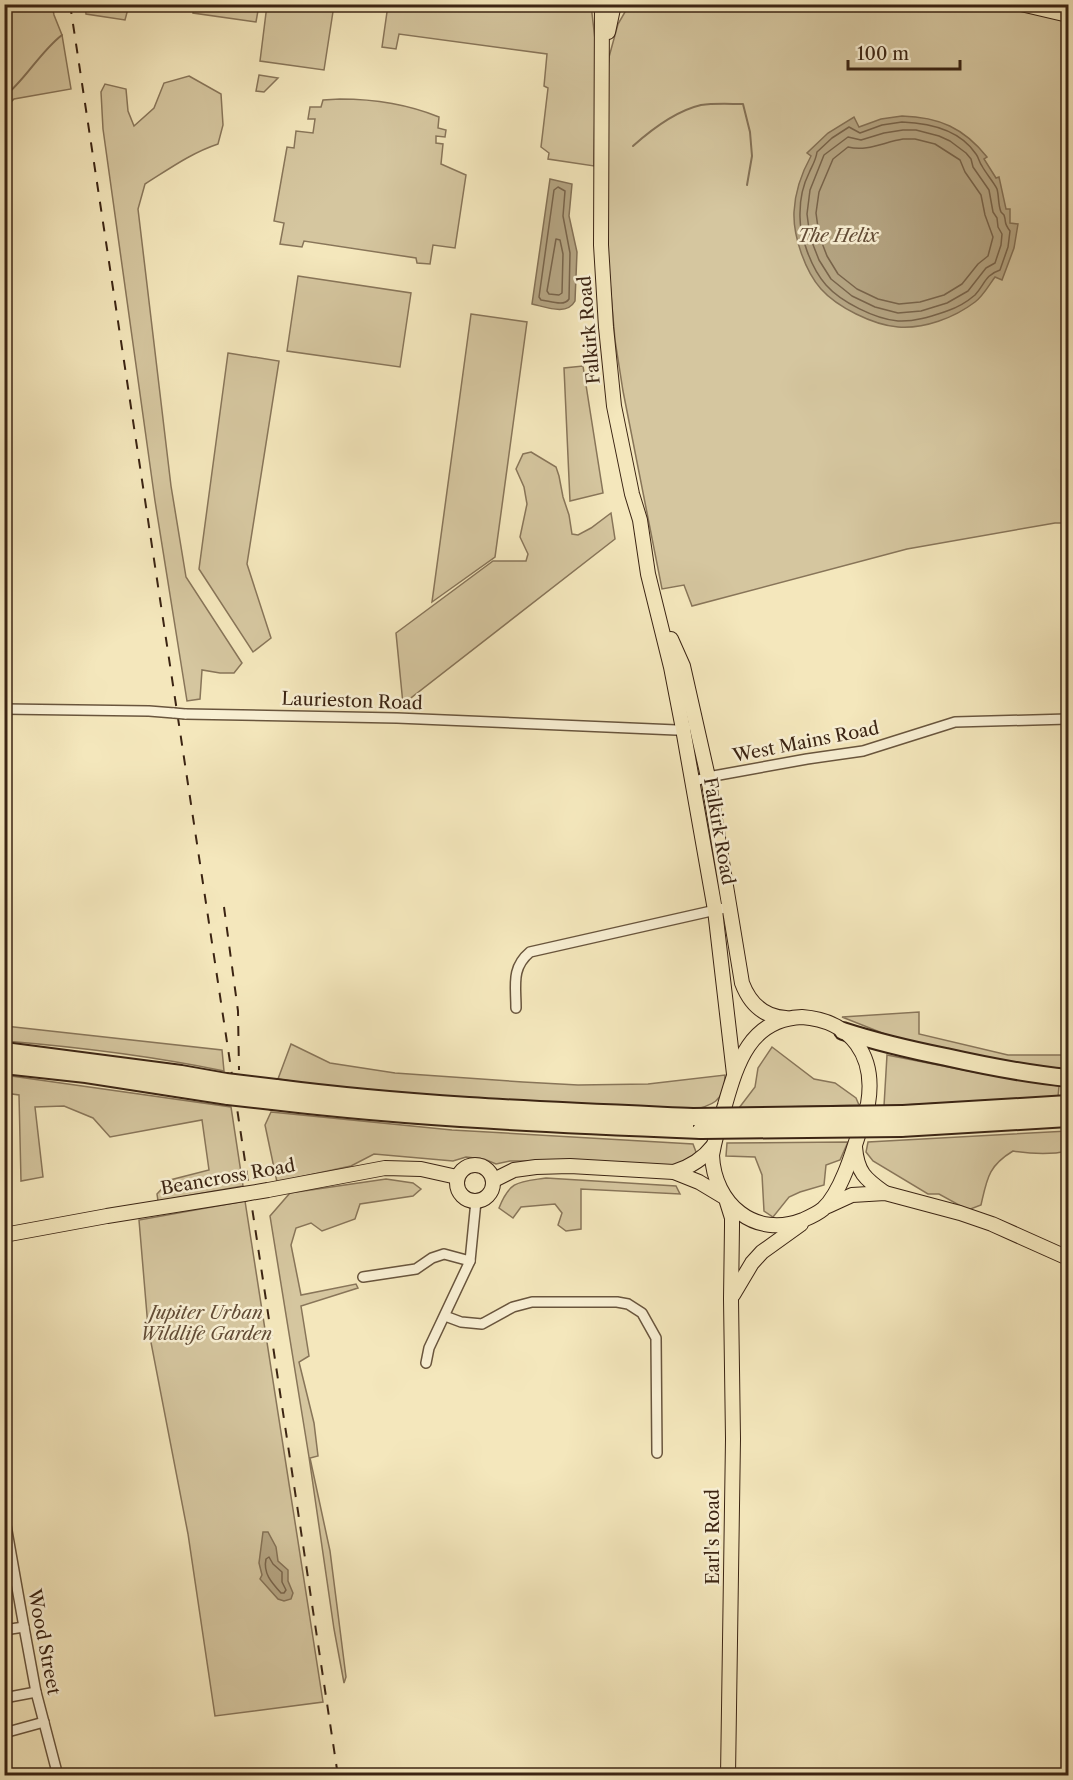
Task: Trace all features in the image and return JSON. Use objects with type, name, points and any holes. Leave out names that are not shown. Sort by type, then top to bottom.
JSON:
[{"type":"highway","points":[[843,1031],[881,1043],[979,1065],[1068,1078]]},
{"type":"highway","points":[[4,1052],[165,1071],[227,1089]]},
{"type":"highway","points":[[4,1065],[274,1094],[556,1112],[697,1124],[1068,1118]]},
{"type":"highway","points":[[902,1121],[1068,1104]]},
{"type":"main road","name":"Falkirk Road","points":[[602,4],[601,223],[606,327],[614,406],[632,494],[640,520],[648,574],[671,667],[708,777],[742,983],[746,994],[755,1006],[779,1018],[788,1018]]},
{"type":"main road","name":"Falkirk Road","points":[[603,55],[614,4]]},
{"type":"main road","points":[[1021,4],[1068,15]]},
{"type":"main road","name":"Falkirk Road","points":[[690,727],[693,782],[715,910],[734,1074]]},
{"type":"main road","points":[[731,1299],[742,1278],[762,1252],[820,1211],[837,1191],[868,1104],[869,1069],[862,1051],[843,1031],[825,1021],[814,1018],[788,1018],[770,1025],[754,1038],[746,1049],[734,1074],[713,1146],[713,1168],[726,1199],[733,1208],[746,1217],[781,1226],[820,1211],[845,1197],[885,1193],[992,1224],[1068,1258]]},
{"type":"main road","points":[[855,1142],[856,1158],[860,1170],[871,1183],[885,1193]]},
{"type":"main road","points":[[674,1172],[696,1163],[713,1146]]},
{"type":"main road","points":[[477,1164],[487,1168],[491,1173],[494,1180],[493,1187],[484,1199],[470,1200],[460,1193],[457,1187],[458,1177],[465,1167],[477,1164]]},
{"type":"main road","points":[[494,1180],[514,1170],[536,1167],[570,1166],[674,1172],[700,1183],[726,1199]]},
{"type":"main road","name":"Beancross Road","points":[[4,1235],[385,1168],[422,1169],[458,1177]]},
{"type":"main road","name":"Earl's Road","points":[[726,1199],[732,1218],[733,1439],[728,1776]]},
{"type":"street","name":"Laurieston Road","points":[[4,710],[149,711],[676,730],[690,727]]},
{"type":"street","name":"West Mains Road","points":[[693,782],[708,777],[863,751],[955,722],[1068,719]]},
{"type":"street","points":[[516,1008],[518,965],[530,952],[729,907]]},
{"type":"street","points":[[426,1363],[429,1348],[470,1261],[476,1201]]},
{"type":"street","points":[[363,1277],[416,1269],[432,1258],[444,1254],[470,1261]]},
{"type":"street","points":[[444,1316],[460,1322],[482,1324],[513,1307],[532,1302],[617,1302],[628,1304],[642,1313],[656,1338],[657,1453]]},
{"type":"street","name":"Wood Street","points":[[4,1514],[9,1562],[36,1692],[58,1776]]},
{"type":"street","points":[[4,1630],[24,1627]]},
{"type":"street","points":[[4,1698],[36,1692]]},
{"type":"street","points":[[4,1732],[44,1722]]},
{"type":"green space","points":[[5,4],[52,5],[62,35],[71,89],[14,99],[5,108]]},
{"type":"green space","points":[[85,4],[129,5],[125,20],[86,14]]},
{"type":"green space","points":[[194,4],[259,5],[256,22],[193,13]]},
{"type":"green space","name":"The Helix","points":[[1021,4],[1068,15],[1068,523],[1055,523],[907,549],[692,606],[684,585],[662,589],[615,340],[600,167],[609,57],[618,24],[629,5]]},
{"type":"green space","points":[[267,5],[334,5],[324,70],[260,61]]},
{"type":"green space","points":[[388,5],[591,5],[596,48],[594,166],[548,159],[549,153],[541,147],[548,88],[544,86],[547,54],[399,34],[396,49],[382,47]]},
{"type":"green space","points":[[259,75],[278,78],[264,92],[256,91]]},
{"type":"green space","points":[[189,76],[221,94],[223,125],[218,144],[189,157],[145,184],[138,209],[171,486],[186,577],[242,663],[234,673],[202,670],[200,699],[187,701],[155,501],[103,129],[101,92],[105,84],[126,89],[128,111],[134,126],[154,108],[164,83]]},
{"type":"green space","points":[[323,100],[390,103],[439,117],[438,128],[446,130],[445,137],[436,136],[436,143],[443,144],[441,164],[466,175],[455,248],[433,245],[430,264],[417,263],[416,258],[304,241],[302,247],[280,244],[284,223],[274,221],[287,147],[294,148],[296,131],[313,133],[315,119],[308,119],[310,107],[321,107]]},
{"type":"green space","points":[[298,276],[411,293],[400,367],[287,351]]},
{"type":"green space","points":[[471,314],[527,322],[495,557],[432,602]]},
{"type":"green space","points":[[228,353],[279,361],[247,564],[271,638],[253,652],[199,569]]},
{"type":"green space","points":[[583,366],[603,493],[570,501],[564,368]]},
{"type":"green space","points":[[531,452],[556,467],[572,534],[578,535],[591,528],[611,513],[615,539],[403,704],[396,633],[493,561],[526,561],[528,554],[520,537],[527,504],[524,487],[516,469],[523,454]]},
{"type":"green space","points":[[919,1012],[919,1034],[1008,1055],[1068,1055],[1068,1072],[915,1046],[842,1017]]},
{"type":"green space","points":[[5,1026],[222,1050],[224,1071],[115,1053],[5,1041]]},
{"type":"green space","points":[[291,1044],[330,1063],[395,1073],[578,1085],[648,1084],[725,1075],[720,1097],[710,1105],[688,1111],[450,1100],[349,1090],[278,1079]]},
{"type":"green space","points":[[772,1047],[814,1079],[835,1083],[856,1098],[859,1105],[739,1108],[755,1087],[758,1068]]},
{"type":"green space","points":[[887,1055],[1059,1086],[1058,1097],[884,1106]]},
{"type":"green space","points":[[4,1075],[231,1107],[243,1186],[158,1201],[157,1194],[170,1180],[209,1170],[202,1120],[110,1137],[93,1118],[64,1106],[35,1107],[43,1177],[21,1181],[19,1095],[5,1093]]},
{"type":"green space","points":[[271,1112],[452,1130],[693,1144],[696,1152],[690,1163],[676,1168],[565,1161],[510,1161],[496,1164],[484,1159],[466,1157],[453,1161],[374,1154],[351,1166],[277,1182],[265,1125]]},
{"type":"green space","points":[[1068,1131],[1068,1151],[1041,1154],[1013,1151],[998,1162],[990,1174],[981,1205],[968,1210],[939,1194],[928,1194],[873,1161],[866,1152],[868,1142]]},
{"type":"green space","points":[[848,1142],[840,1160],[826,1165],[824,1185],[789,1197],[773,1217],[764,1211],[762,1175],[755,1157],[726,1156],[727,1143]]},
{"type":"green space","points":[[546,1178],[676,1186],[680,1194],[581,1189],[581,1229],[566,1231],[558,1225],[562,1213],[555,1204],[521,1207],[513,1218],[499,1208],[507,1192],[516,1184]]},
{"type":"green space","points":[[386,1179],[413,1183],[421,1189],[413,1196],[360,1204],[355,1219],[322,1231],[311,1223],[296,1228],[291,1245],[301,1295],[356,1284],[358,1288],[301,1306],[309,1356],[299,1362],[314,1423],[318,1456],[310,1458],[330,1551],[346,1677],[344,1683],[270,1216],[290,1193]]},
{"type":"green space","name":"Jupiter Urban Wildlife Garden","points":[[245,1201],[323,1702],[215,1716],[188,1534],[148,1327],[139,1220]]},
{"type":"water","points":[[902,116],[939,122],[969,138],[987,157],[984,159],[996,178],[999,177],[1006,209],[1010,209],[1010,223],[1018,224],[1014,248],[1002,280],[995,277],[978,300],[958,313],[928,324],[908,327],[888,326],[867,319],[828,296],[815,282],[805,263],[794,221],[797,190],[811,156],[807,153],[828,133],[854,117],[859,127],[881,119]]},
{"type":"water","points":[[550,179],[572,184],[569,216],[577,252],[575,301],[571,306],[562,309],[532,304]]},
{"type":"water","points":[[263,1532],[268,1532],[276,1547],[278,1561],[288,1570],[288,1581],[293,1593],[291,1599],[284,1601],[278,1599],[260,1579],[262,1575],[259,1563]]},
{"type":"waterway","points":[[4,97],[62,35]]},
{"type":"waterway","points":[[633,146],[664,121],[691,108],[711,104],[743,104],[750,132],[752,156],[747,185]]},
{"type":"railway","points":[[70,4],[338,1776]]},
{"type":"railway","points":[[224,907],[238,1011],[239,1070]]}]
